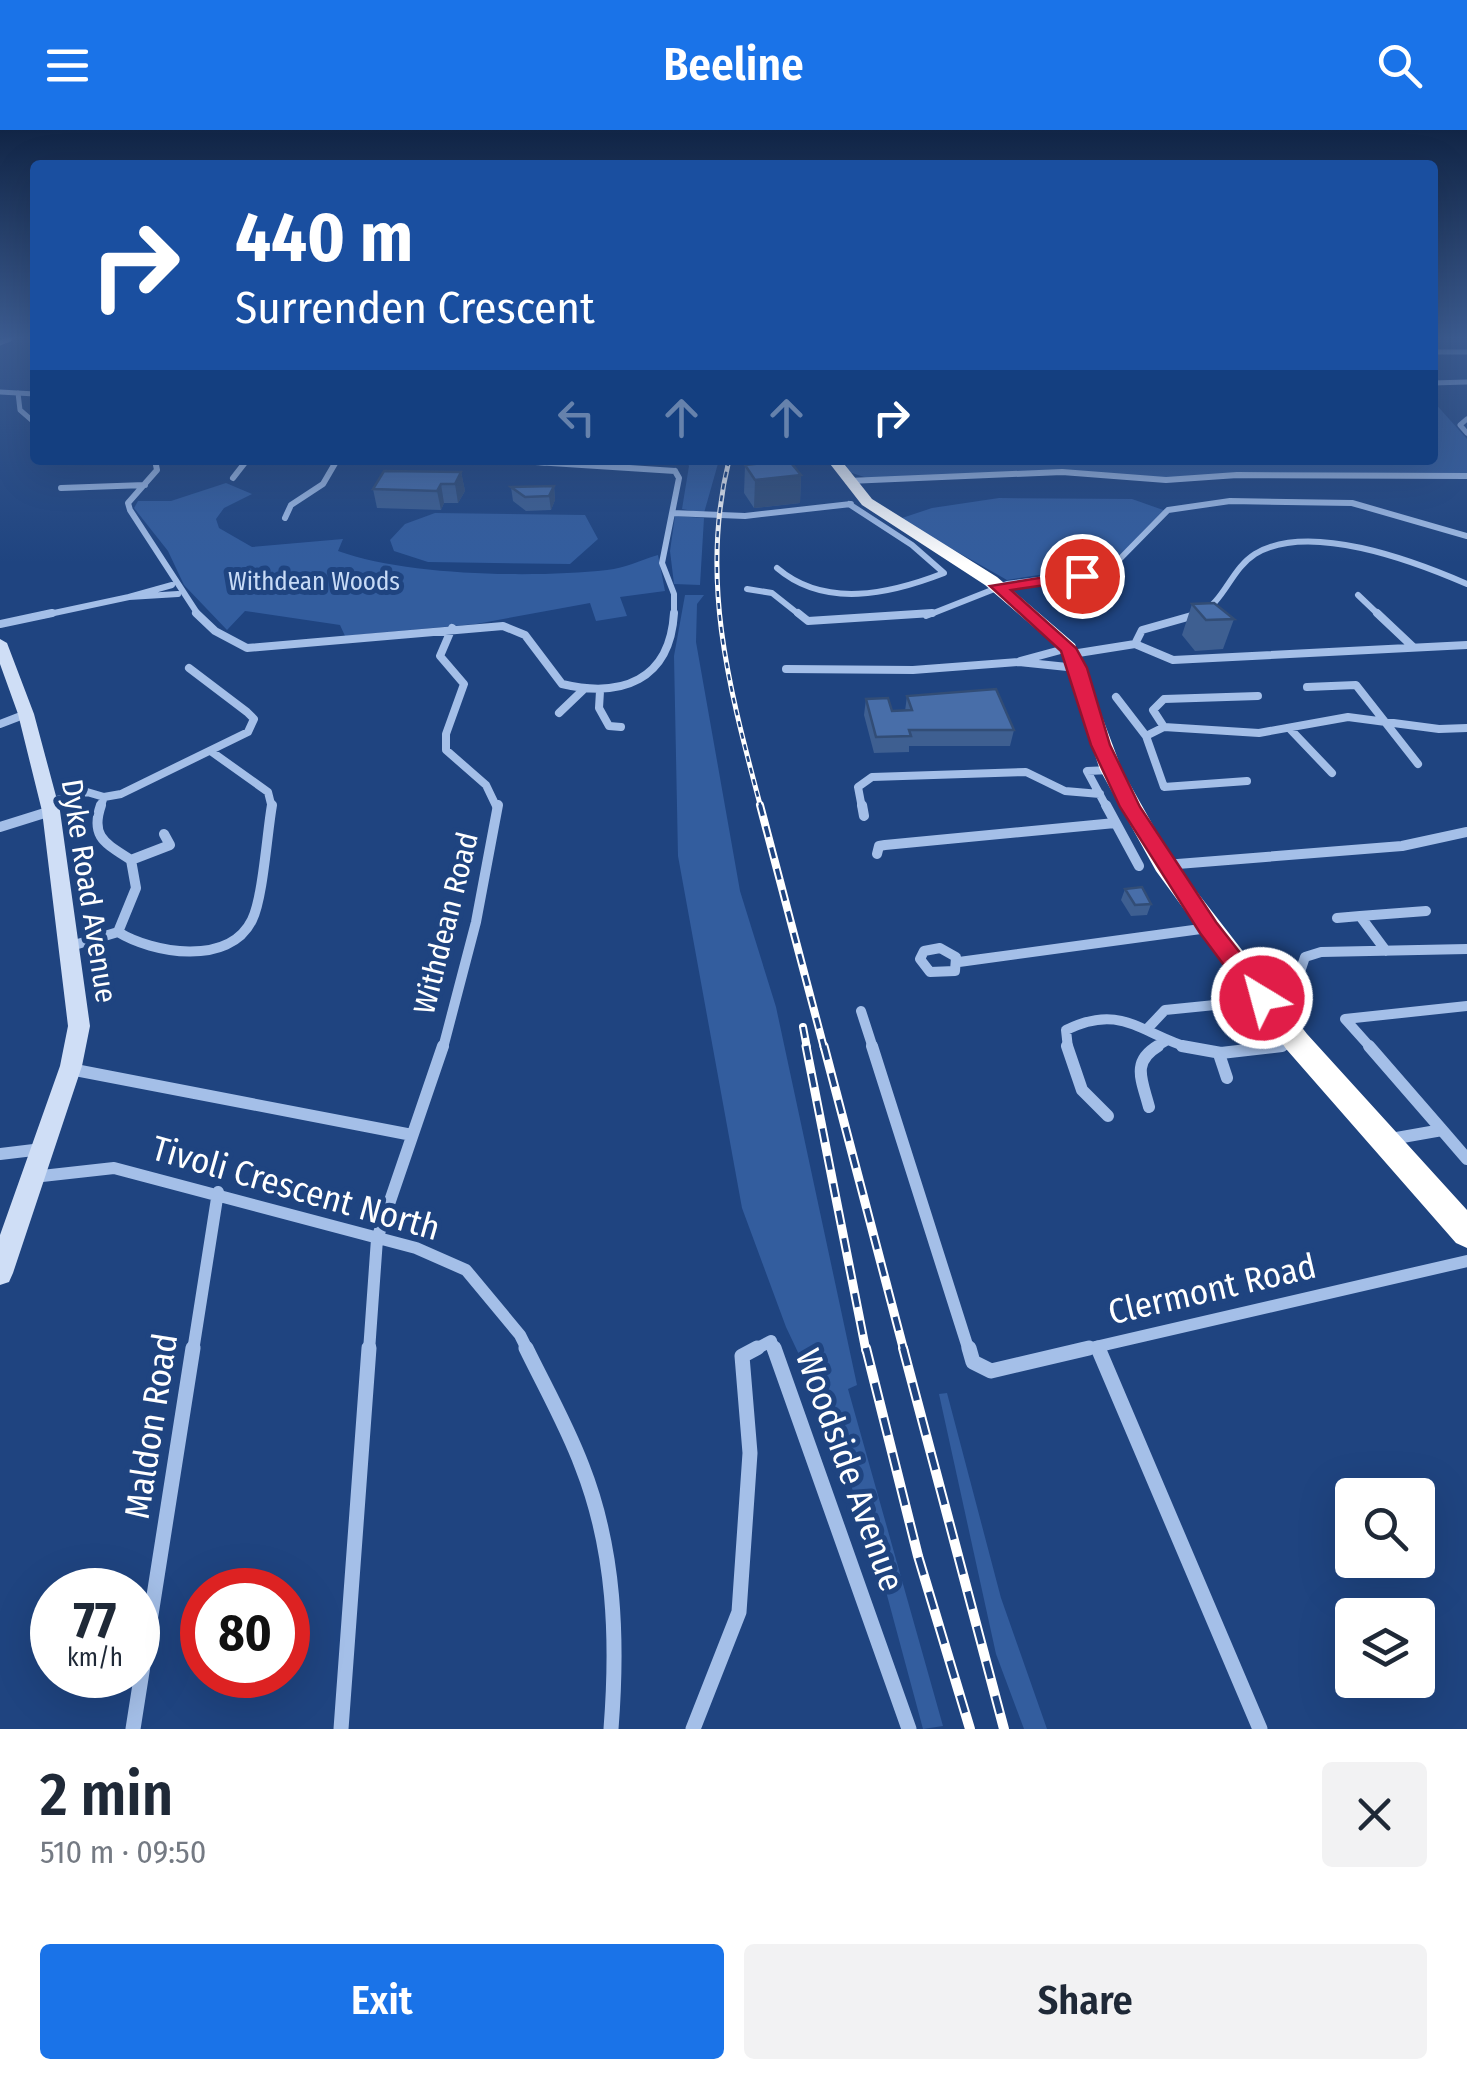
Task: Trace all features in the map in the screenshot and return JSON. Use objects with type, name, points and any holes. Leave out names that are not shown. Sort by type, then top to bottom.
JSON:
[{"type":"highway","points":[[837,465],[854,496],[998,586],[1073,657],[1111,770],[1164,865],[1297,1042],[1467,1233]]},
{"type":"street","points":[[1467,419],[1460,425],[1467,433]]},
{"type":"street","points":[[156,465],[158,470],[128,503],[130,515],[155,549],[178,594],[221,638],[247,648],[452,628],[512,628],[525,636],[558,680],[583,690],[600,691],[636,684],[658,666],[676,597],[662,565],[679,478],[675,472]]},
{"type":"street","points":[[233,478],[243,465]]},
{"type":"street","points":[[286,518],[292,505],[323,484],[334,465]]},
{"type":"street","points":[[583,465],[675,472]]},
{"type":"street","points":[[675,472],[678,465]]},
{"type":"street","points":[[672,512],[745,516],[854,496],[916,476],[1062,472],[1166,480],[1237,474],[1467,476]]},
{"type":"street","points":[[916,476],[930,481],[1066,477]]},
{"type":"street","points":[[62,492],[144,485]]},
{"type":"street","points":[[777,568],[799,583],[862,594],[944,574],[854,496]]},
{"type":"street","points":[[747,589],[772,593],[812,622],[925,616],[998,586],[1108,572],[1168,510],[1230,501],[1352,503],[1467,536]]},
{"type":"street","points":[[1135,644],[1142,630],[1191,619],[1219,601],[1252,556],[1270,548],[1315,544],[1373,552],[1467,584]]},
{"type":"street","points":[[0,624],[172,585]]},
{"type":"street","points":[[129,597],[178,594]]},
{"type":"street","points":[[1358,595],[1412,646]]},
{"type":"street","name":"Withdean Road","points":[[341,1729],[377,1239],[385,1204],[412,1136],[489,876],[498,804],[446,750],[446,734],[464,684],[440,656],[452,628]]},
{"type":"street","name":"Dyke Road Avenue","points":[[0,643],[26,714],[50,806],[71,946],[78,1026],[70,1069],[0,1273]]},
{"type":"street","points":[[786,669],[913,670],[1073,657],[1135,644],[1173,660],[1467,644]]},
{"type":"street","points":[[1019,662],[1073,657]]},
{"type":"street","points":[[0,827],[87,792],[121,794],[248,732],[254,719],[247,709],[204,687],[189,668]]},
{"type":"street","points":[[1307,687],[1356,684],[1418,764]]},
{"type":"street","points":[[559,712],[583,690]]},
{"type":"street","points":[[600,691],[598,708],[609,726],[621,728]]},
{"type":"street","points":[[1164,727],[1153,710],[1164,699],[1258,696]]},
{"type":"street","points":[[1116,697],[1146,736],[1164,787],[1247,781]]},
{"type":"street","points":[[0,724],[26,714]]},
{"type":"street","points":[[1146,736],[1164,727],[1229,734],[1292,730],[1348,717],[1439,729],[1467,728]]},
{"type":"street","points":[[1292,730],[1332,773]]},
{"type":"street","points":[[71,946],[118,932],[148,948],[186,951],[221,946],[244,931],[252,920],[273,801],[268,792],[212,752]]},
{"type":"street","points":[[1111,770],[1087,771],[1140,866]]},
{"type":"street","points":[[864,816],[858,787],[872,777],[1026,772],[1065,790],[1100,794]]},
{"type":"street","points":[[104,796],[94,824],[99,838],[131,860],[136,888],[118,932]]},
{"type":"street","points":[[876,854],[878,846],[885,844],[1114,824]]},
{"type":"street","points":[[1164,865],[1402,846],[1467,832]]},
{"type":"street","points":[[131,860],[170,844],[164,834]]},
{"type":"street","points":[[1337,918],[1426,911]]},
{"type":"street","points":[[1360,916],[1386,951]]},
{"type":"street","points":[[959,962],[1208,928]]},
{"type":"street","points":[[1262,998],[1294,990],[1306,956],[1467,949]]},
{"type":"street","points":[[1148,1028],[1164,1010],[1215,1005]]},
{"type":"street","points":[[1467,1006],[1345,1019],[1467,1159]]},
{"type":"street","name":"Clermont Road","points":[[862,1011],[972,1362],[991,1371],[1467,1261]]},
{"type":"street","points":[[1108,1116],[1089,1106],[1066,1052],[1066,1030],[1088,1016],[1113,1014],[1148,1028],[1166,1041],[1219,1054],[1253,1053],[1297,1042]]},
{"type":"street","points":[[1150,1107],[1138,1066],[1143,1056],[1166,1041]]},
{"type":"street","points":[[1219,1054],[1227,1078]]},
{"type":"street","points":[[70,1069],[412,1136]]},
{"type":"street","points":[[1385,1140],[1442,1130]]},
{"type":"street","points":[[0,1154],[42,1149]]},
{"type":"street","name":"Tivoli Crescent North","points":[[32,1178],[114,1168],[218,1192],[416,1248],[466,1270],[520,1335],[583,1467],[612,1577],[616,1668],[611,1729]]},
{"type":"street","name":"Maldon Road","points":[[133,1729],[218,1192]]},
{"type":"street","name":"Woodside Avenue","points":[[693,1729],[740,1612],[750,1453],[742,1356],[771,1341],[909,1729]]},
{"type":"street","points":[[1097,1346],[1260,1729]]},
{"type":"green space","points":[[1438,414],[1444,414],[1467,439],[1467,475],[1182,479],[1055,470],[867,478],[849,472],[846,465],[1438,465]]},
{"type":"green space","points":[[718,465],[704,513],[682,509],[689,466]]},
{"type":"green space","name":"Withdean Woods","points":[[226,483],[252,494],[224,508],[216,519],[219,528],[252,547],[343,539],[338,551],[399,566],[508,574],[607,570],[658,555],[665,591],[620,597],[627,616],[596,621],[590,603],[476,624],[345,636],[340,625],[245,611],[227,630],[184,585],[168,551],[134,508],[138,501],[171,501]]},
{"type":"green space","points":[[999,498],[1132,499],[1166,511],[1110,564],[1007,580],[899,519],[932,508]]},
{"type":"green space","points":[[435,513],[585,515],[598,539],[570,564],[428,562],[394,551],[390,540],[405,524]]},
{"type":"green space","points":[[675,516],[704,518],[700,585],[674,584],[670,551]]},
{"type":"green space","points":[[685,595],[704,595],[697,604],[696,642],[740,891],[776,1007],[857,1385],[848,1389],[943,1726],[923,1729],[884,1584],[828,1416],[786,1327],[742,1208],[678,856],[674,656]]},
{"type":"green space","points":[[947,1393],[1001,1598],[1047,1729],[1024,1729],[996,1654],[939,1394]]},
{"type":"building","points":[[745,465],[793,465],[801,475],[755,480]]},
{"type":"building","points":[[384,471],[461,472],[455,484],[441,484],[437,491],[373,489]]},
{"type":"building","points":[[554,486],[549,496],[525,497],[511,487]]},
{"type":"building","points":[[1214,603],[1234,619],[1206,620],[1192,604]]},
{"type":"building","points":[[996,689],[1014,730],[909,730],[911,736],[876,737],[866,699],[888,698],[892,711],[912,710],[907,696]]},
{"type":"building","points":[[1142,887],[1151,904],[1135,905],[1125,889]]},
{"type":"railway","points":[[728,465],[717,549],[722,636],[761,808]]},
{"type":"railway","points":[[760,805],[824,1048]]},
{"type":"railway","points":[[803,1027],[807,1048]]},
{"type":"railway","points":[[806,1046],[866,1351]]},
{"type":"railway","points":[[824,1046],[904,1351]]},
{"type":"railway","points":[[866,1348],[918,1556],[970,1729]]},
{"type":"railway","points":[[903,1348],[1004,1729]]},
{"type":"route","points":[[1082,576],[998,586],[1068,648],[1078,668],[1100,745],[1130,807],[1164,865],[1262,998]]}]
